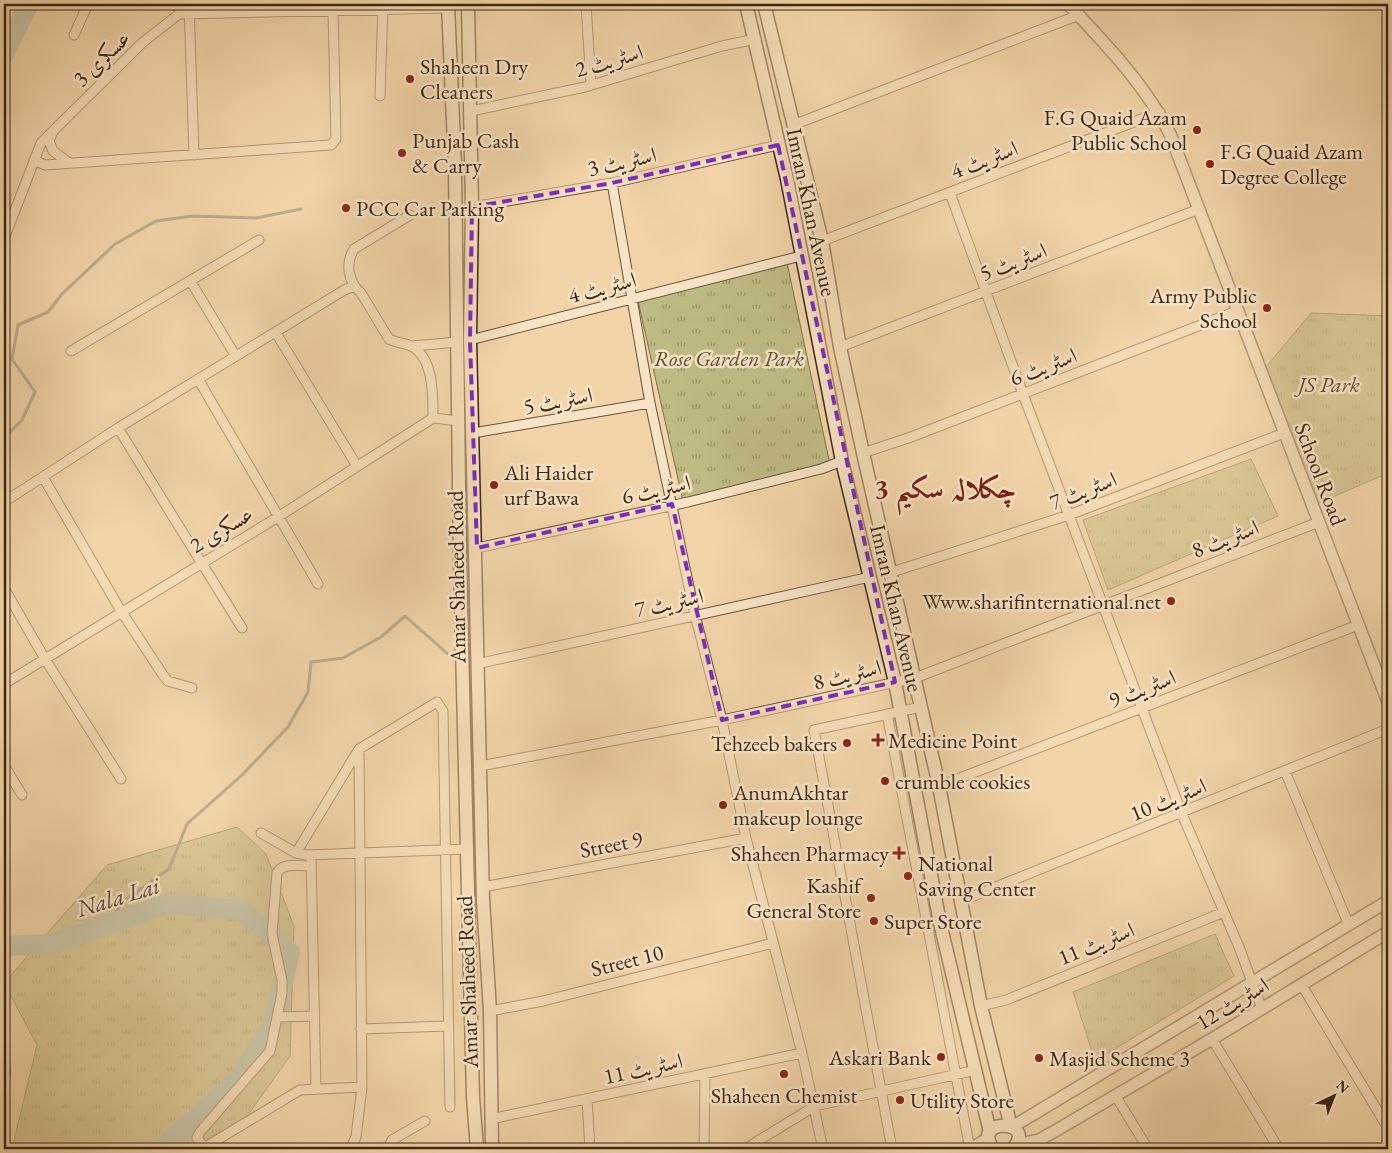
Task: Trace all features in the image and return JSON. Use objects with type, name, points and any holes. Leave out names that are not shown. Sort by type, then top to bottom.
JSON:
[{"type":"main road","name":"Amar Shaheed Road","points":[[468,4],[472,207],[459,421],[460,565],[468,849],[472,1097],[476,1149]]},
{"type":"main road","name":"Imran Khan Avenue","points":[[746,4],[756,39],[778,145],[787,178],[842,460],[895,682],[940,923],[991,1140]]},
{"type":"main road","name":"Imran Khan Avenue","points":[[766,4],[822,241],[840,347],[862,453],[892,572],[939,786],[981,1006],[1011,1127],[1018,1137],[1014,1148]]},
{"type":"main road","name":"Amar Shaheed Road","points":[[448,6],[464,341],[473,433],[477,664],[483,887],[490,1011],[492,1149]]},
{"type":"main road","points":[[455,168],[472,168]]},
{"type":"main road","points":[[466,768],[480,766]]},
{"type":"main road","points":[[991,1140],[1000,1125],[1011,1127]]},
{"type":"street","points":[[74,35],[88,4]]},
{"type":"street","points":[[190,4],[188,14],[194,155]]},
{"type":"street","points":[[586,4],[591,85]]},
{"type":"street","name":"School Road","points":[[1068,4],[1160,112],[1388,702]]},
{"type":"street","name":"عسکری 3","points":[[4,239],[41,143],[142,43],[179,14],[448,6]]},
{"type":"street","points":[[380,96],[383,7]]},
{"type":"street","points":[[34,160],[45,165],[335,143],[333,10]]},
{"type":"street","points":[[794,125],[1079,15]]},
{"type":"street","name":"اسٹریٹ 2","points":[[471,111],[591,85],[722,46],[756,39]]},
{"type":"street","name":"اسٹریٹ 4","points":[[822,241],[1160,112]]},
{"type":"street","points":[[53,131],[49,141],[53,151],[69,163]]},
{"type":"street","name":"اسٹریٹ 3","points":[[472,207],[612,183],[778,145]]},
{"type":"street","points":[[612,183],[650,403],[695,615],[722,720],[746,838],[802,1053],[824,1149]]},
{"type":"street","points":[[950,193],[1023,394],[1182,814],[1224,912],[1262,1009]]},
{"type":"street","name":"اسٹریٹ 5","points":[[840,347],[1199,210]]},
{"type":"street","points":[[410,215],[354,249],[349,257],[349,268],[354,287],[360,293],[389,339],[412,346],[422,356],[429,371],[433,392],[433,418],[459,421]]},
{"type":"street","points":[[71,351],[191,282],[258,240]]},
{"type":"street","name":"اسٹریٹ 4","points":[[412,346],[464,341],[801,256]]},
{"type":"street","points":[[191,282],[235,355]]},
{"type":"street","points":[[4,502],[235,355],[354,287]]},
{"type":"street","name":"اسٹریٹ 6","points":[[862,453],[1023,394],[1237,311]]},
{"type":"street","points":[[276,333],[357,466]]},
{"type":"street","points":[[198,379],[318,584]]},
{"type":"street","name":"اسٹریٹ 5","points":[[473,433],[650,403]]},
{"type":"street","name":"عسکری 2","points":[[4,684],[278,517],[433,418]]},
{"type":"street","points":[[118,428],[242,628]]},
{"type":"street","name":"اسٹریٹ 7","points":[[892,572],[1069,515],[1284,433]]},
{"type":"street","name":"اسٹریٹ 6","points":[[476,548],[821,469],[842,460]]},
{"type":"street","points":[[43,476],[121,612],[168,681],[192,688]]},
{"type":"street","name":"اسٹریٹ 8","points":[[480,766],[722,720],[915,678],[1318,522]]},
{"type":"street","name":"اسٹریٹ 7","points":[[477,664],[870,577]]},
{"type":"street","points":[[4,588],[45,659],[121,779]]},
{"type":"street","name":"اسٹریٹ 9","points":[[939,786],[1358,625]]},
{"type":"street","points":[[296,853],[359,748],[433,702],[441,704],[443,711],[447,850],[450,1106]]},
{"type":"street","points":[[892,1149],[814,730],[921,707]]},
{"type":"street","points":[[887,714],[955,1075],[971,1149],[991,1140]]},
{"type":"street","name":"اسٹریٹ 10","points":[[961,901],[1182,814],[1388,729]]},
{"type":"street","points":[[350,1149],[356,1137],[362,1087],[359,748]]},
{"type":"street","points":[[4,766],[22,795]]},
{"type":"street","points":[[1285,772],[1348,923]]},
{"type":"street","points":[[261,832],[296,853],[311,855],[468,849]]},
{"type":"street","name":"Street 9","points":[[483,887],[746,838]]},
{"type":"street","points":[[311,855],[316,1089]]},
{"type":"street","points":[[311,866],[286,866],[280,869],[278,873],[272,934],[282,980],[277,1018],[268,1053],[198,1134],[198,1141],[203,1148],[292,1093],[316,1089],[362,1087]]},
{"type":"street","points":[[1011,1127],[1348,923],[1388,901]]},
{"type":"street","name":"اسٹریٹ 11","points":[[981,1006],[1006,1000],[1224,912]]},
{"type":"street","name":"اسٹریٹ 12","points":[[1014,1148],[1039,1140],[1212,1039],[1388,932]]},
{"type":"street","name":"Street 10","points":[[490,1011],[543,1001],[773,943]]},
{"type":"street","points":[[1301,984],[1388,1128]]},
{"type":"street","points":[[277,1018],[314,1016]]},
{"type":"street","points":[[361,1029],[448,1026]]},
{"type":"street","points":[[1212,1039],[1279,1149]]},
{"type":"street","name":"اسٹریٹ 11","points":[[491,1119],[802,1053]]},
{"type":"street","points":[[745,1149],[815,1106],[976,1070]]},
{"type":"street","points":[[704,1149],[705,1074]]},
{"type":"street","points":[[1115,1095],[1148,1149]]},
{"type":"street","points":[[587,1099],[590,1149]]},
{"type":"street","points":[[388,1149],[392,1140],[425,1121]]},
{"type":"highlighted area","points":[[778,145],[895,682],[722,720],[672,504],[477,548],[470,340],[472,207],[612,183]]},
{"type":"green space","name":"Rose Garden Park","points":[[787,263],[831,469],[683,501],[638,301]]},
{"type":"green space","name":"JS Park","points":[[1311,313],[1388,316],[1388,473],[1312,506],[1261,373]]},
{"type":"green space","points":[[1251,459],[1278,516],[1108,590],[1083,520]]},
{"type":"green space","points":[[237,827],[266,854],[294,926],[290,1056],[240,1126],[205,1149],[12,1149],[37,1045],[4,983],[107,865]]},
{"type":"green space","points":[[1215,934],[1234,976],[1095,1061],[1073,992]]},
{"type":"waterway","points":[[4,54],[29,4]]},
{"type":"waterway","points":[[4,438],[22,420],[35,392],[12,359],[18,325],[48,312],[62,294],[115,244],[156,221],[193,216],[256,218],[301,209]]},
{"type":"waterway","points":[[106,925],[125,900],[169,869],[187,824],[242,775],[288,727],[308,692],[311,662],[343,658],[381,637],[405,616],[449,655]]},
{"type":"waterway","name":"Nala Lai","points":[[4,946],[51,944],[168,904],[241,910],[290,952],[273,1024],[238,1080],[161,1149]]},
{"type":"waterway","points":[[4,1031],[10,1073],[4,1099]]},
{"type":"place","name":"Shaheen Dry Cleaners","points":[[410,79]]},
{"type":"place","name":"F.G Quaid Azam Public School","points":[[1197,130]]},
{"type":"place","name":"Punjab Cash & Carry","points":[[402,153]]},
{"type":"place","name":"F.G Quaid Azam Degree College","points":[[1210,164]]},
{"type":"place","name":"PCC Car Parking","points":[[346,208]]},
{"type":"place","name":"Army Public School","points":[[1267,308]]},
{"type":"place","name":"Ali Haider urf Bawa","points":[[494,485]]},
{"type":"place","name":"Www.sharifinternational.net","points":[[1171,601]]},
{"type":"place","name":"Medicine Point","points":[[878,740]]},
{"type":"place","name":"Tehzeeb bakers","points":[[847,743]]},
{"type":"place","name":"crumble cookies","points":[[885,781]]},
{"type":"place","name":"AnumAkhtar makeup lounge","points":[[723,805]]},
{"type":"place","name":"Shaheen Pharmacy","points":[[899,853]]},
{"type":"place","name":"National Saving Center","points":[[908,876]]},
{"type":"place","name":"Kashif General Store","points":[[871,898]]},
{"type":"place","name":"Super Store","points":[[874,921]]},
{"type":"place","name":"Askari Bank","points":[[941,1057]]},
{"type":"place","name":"Masjid Scheme 3","points":[[1039,1058]]},
{"type":"place","name":"Shaheen Chemist","points":[[784,1074]]},
{"type":"place","name":"Utility Store","points":[[900,1100]]},
{"type":"district","name":"چکلالہ سکیم 3","points":[[945,488]]}]
